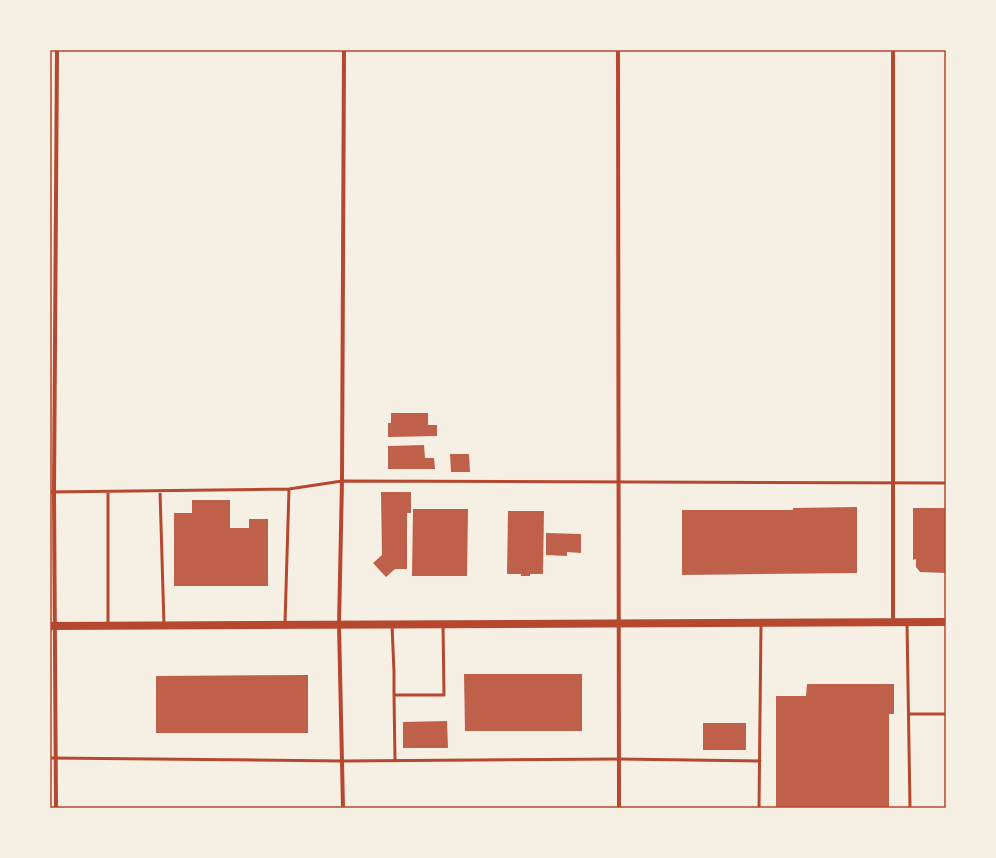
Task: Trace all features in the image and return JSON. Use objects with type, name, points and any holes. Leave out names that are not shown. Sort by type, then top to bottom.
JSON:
[{"type":"main road","points":[[52,626],[946,622]]},
{"type":"street","points":[[56,808],[52,626],[52,492],[57,50]]},
{"type":"street","points":[[343,808],[339,625],[342,481],[344,50]]},
{"type":"street","points":[[618,50],[619,808]]},
{"type":"street","points":[[893,50],[893,623]]},
{"type":"lane","points":[[52,492],[289,489],[342,481],[946,483]]},
{"type":"lane","points":[[285,625],[289,489]]},
{"type":"lane","points":[[160,491],[164,626]]},
{"type":"lane","points":[[108,492],[108,626]]},
{"type":"lane","points":[[907,622],[910,808]]},
{"type":"lane","points":[[759,808],[761,623]]},
{"type":"lane","points":[[394,695],[444,695],[444,624]]},
{"type":"lane","points":[[392,625],[395,761]]},
{"type":"lane","points":[[909,714],[946,714]]},
{"type":"lane","points":[[50,758],[342,762],[619,759],[760,761]]},
{"type":"building","points":[[391,413],[428,413],[428,425],[437,425],[437,436],[388,437],[388,423],[391,423]]},
{"type":"building","points":[[424,445],[425,458],[434,458],[435,469],[388,469],[388,446]]},
{"type":"building","points":[[450,454],[469,454],[470,472],[451,472]]},
{"type":"building","points":[[381,492],[411,492],[411,513],[407,513],[407,569],[395,569],[386,577],[373,563],[382,555]]},
{"type":"building","points":[[192,500],[230,500],[230,528],[249,528],[249,519],[268,519],[268,586],[174,586],[174,513],[192,513]]},
{"type":"building","points":[[857,507],[857,573],[682,575],[682,510],[793,510],[793,508]]},
{"type":"building","points":[[913,508],[946,508],[946,573],[920,572],[916,567],[916,559],[913,560]]},
{"type":"building","points":[[413,509],[468,509],[467,576],[412,576]]},
{"type":"building","points":[[508,511],[544,511],[543,574],[521,576],[521,574],[507,574]]},
{"type":"building","points":[[546,533],[581,534],[581,553],[567,552],[567,556],[546,555]]},
{"type":"building","points":[[464,674],[582,674],[582,731],[465,731]]},
{"type":"building","points":[[308,675],[308,733],[156,733],[156,676]]},
{"type":"building","points":[[807,684],[894,684],[894,714],[889,714],[889,808],[776,808],[776,696],[806,696]]},
{"type":"building","points":[[447,721],[448,748],[403,748],[403,722]]},
{"type":"building","points":[[703,723],[746,723],[746,750],[703,750]]}]
